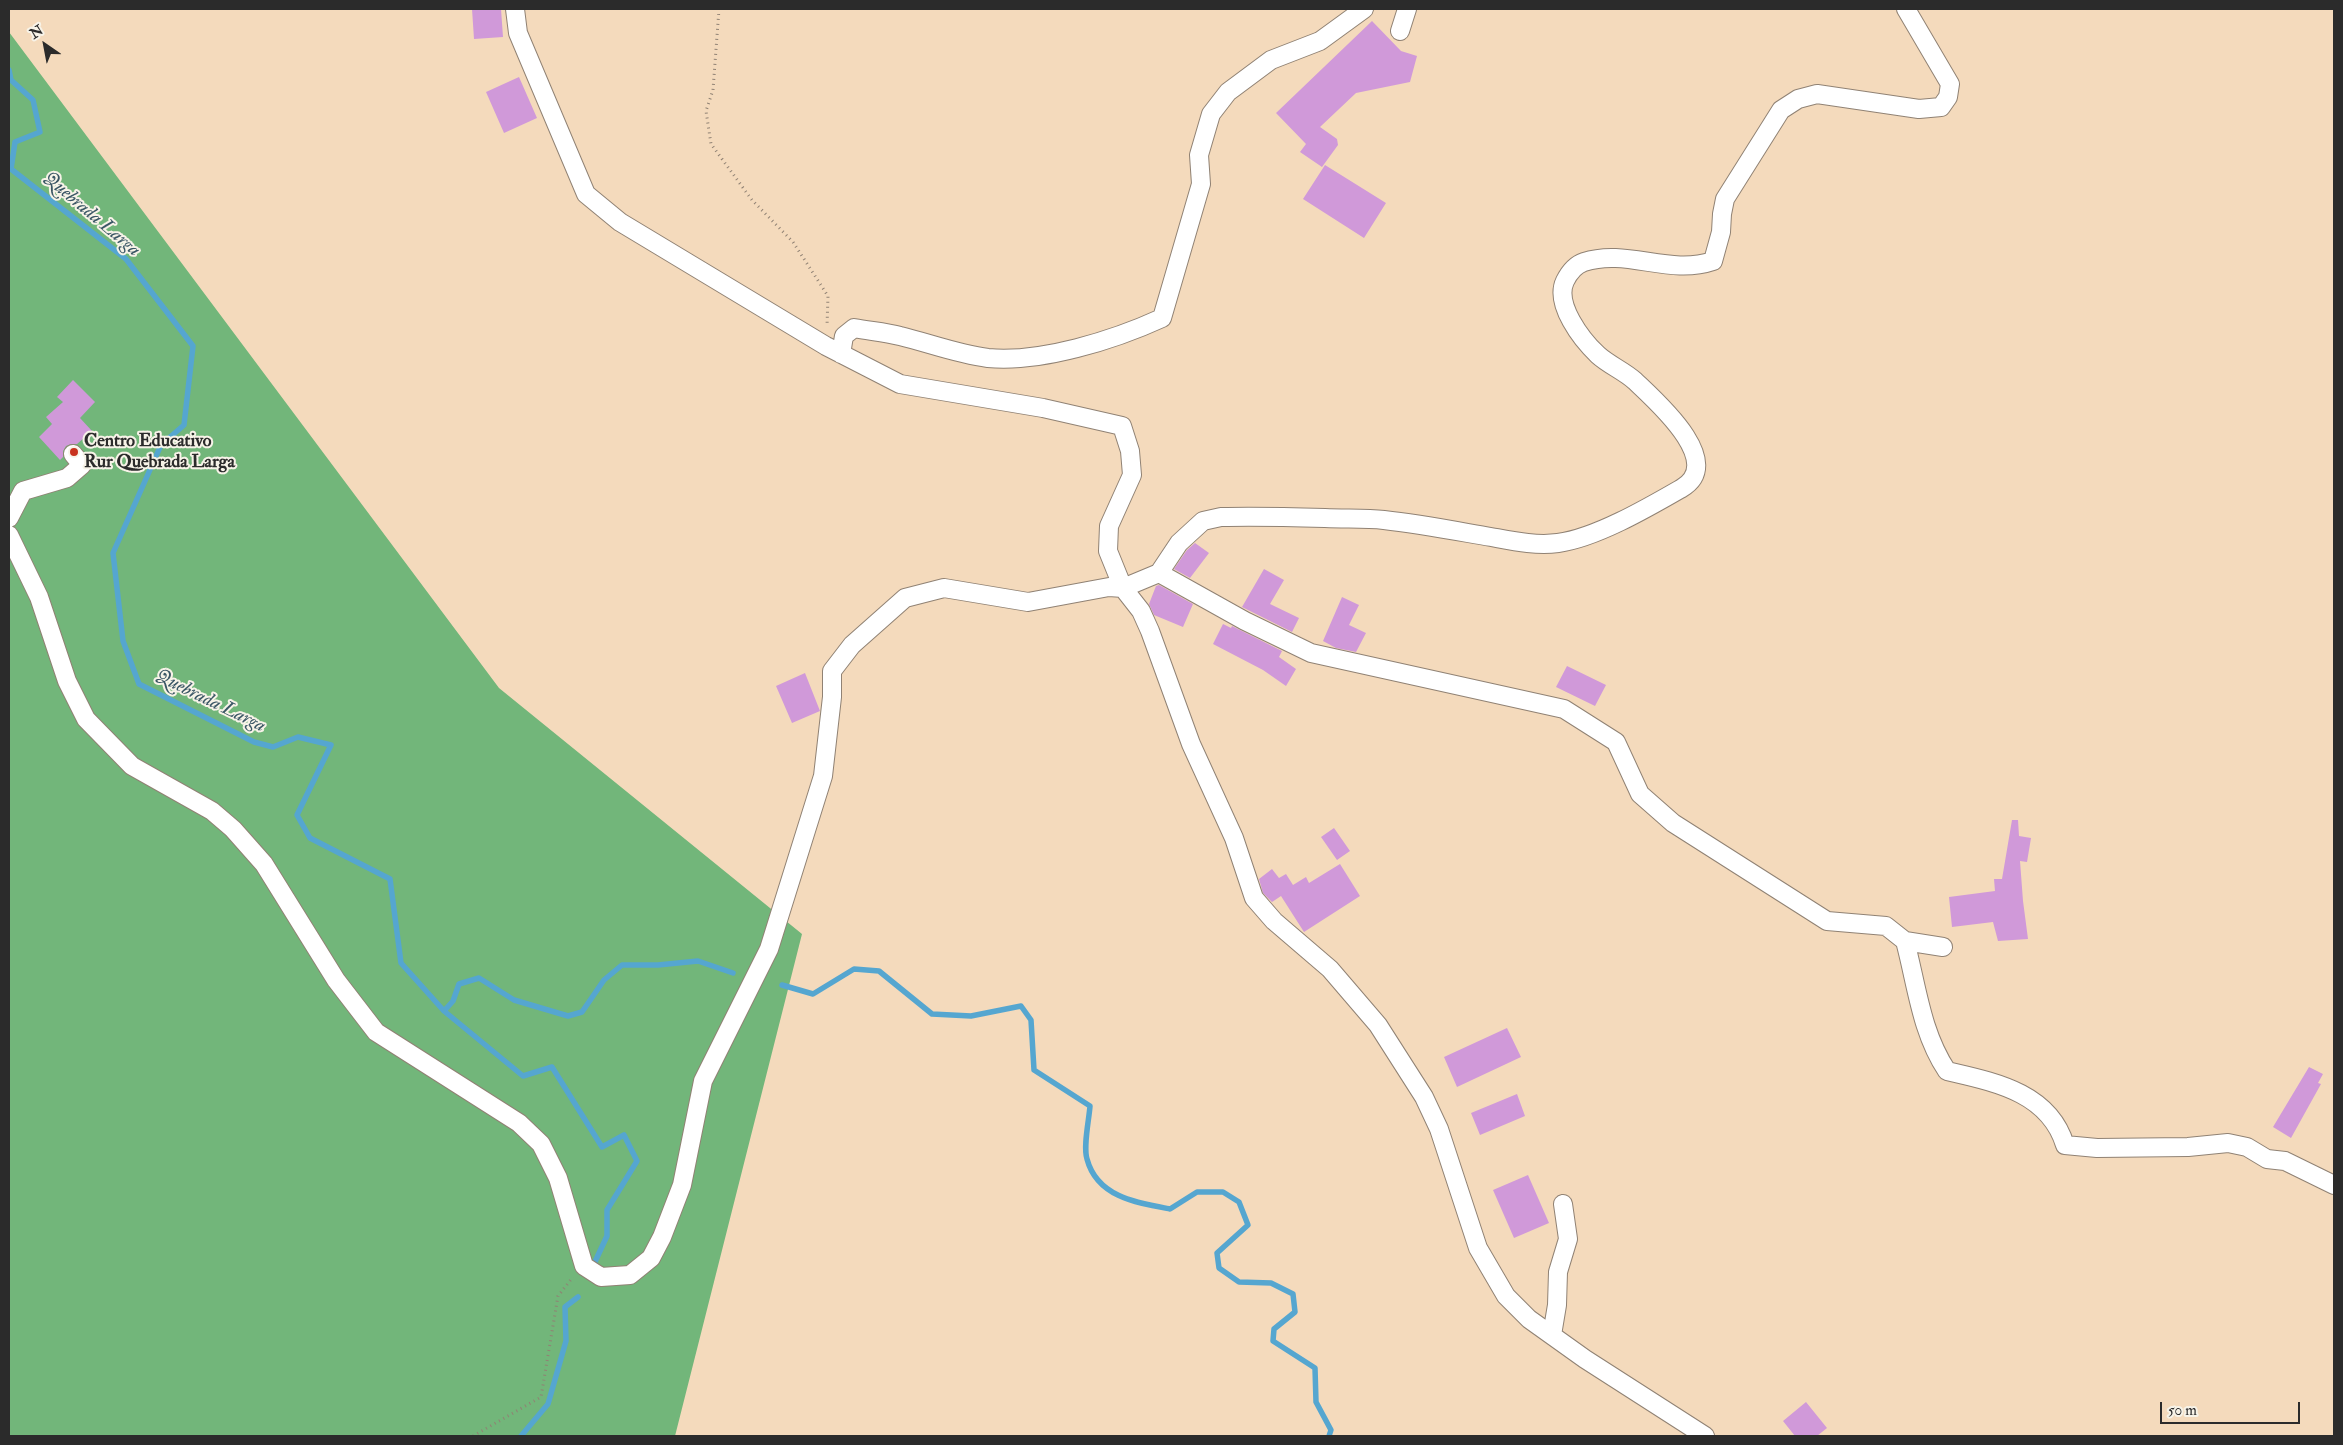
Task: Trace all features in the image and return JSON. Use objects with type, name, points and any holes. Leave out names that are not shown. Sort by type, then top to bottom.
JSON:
[{"type":"street","points":[[514,9],[518,33],[586,194],[620,222],[834,350],[900,384],[1043,408],[1122,426],[1130,451],[1132,474],[1109,526],[1108,552],[1123,588],[1141,611],[1150,631],[1191,744],[1234,838],[1254,898],[1274,921],[1330,968],[1378,1024],[1424,1097],[1439,1129],[1478,1248],[1506,1296],[1529,1318],[1585,1359],[1705,1436]]},
{"type":"street","points":[[834,350],[844,336],[854,328],[899,336],[941,350],[989,358],[1031,358],[1131,332],[1162,318],[1201,184],[1199,155],[1211,114],[1228,92],[1270,60],[1320,41],[1364,9]]},
{"type":"street","points":[[1400,31],[1407,9]]},
{"type":"street","points":[[9,535],[39,597],[67,681],[86,719],[132,766],[212,811],[233,829],[264,864],[336,980],[376,1032],[519,1123],[541,1144],[558,1178],[584,1266],[601,1277],[630,1275],[652,1258],[662,1237],[682,1184],[703,1081],[769,949],[823,776],[825,745],[832,697],[832,671],[852,645],[905,598],[944,588],[1028,602],[1109,588],[1123,588],[1160,574],[1179,542],[1203,521],[1222,517],[1382,520],[1528,543],[1559,543],[1583,536],[1634,515],[1689,483],[1696,474],[1697,463],[1686,435],[1634,379],[1599,355],[1576,330],[1565,309],[1562,287],[1570,272],[1582,262],[1619,258],[1680,267],[1699,266],[1713,261],[1721,232],[1725,199],[1781,110],[1798,98],[1817,94],[1919,109],[1941,107],[1948,97],[1950,84],[1906,9]]},
{"type":"street","points":[[9,518],[23,492],[67,478],[82,465],[73,454]]},
{"type":"street","points":[[1160,574],[1245,621],[1311,653],[1564,709],[1616,742],[1640,794],[1673,822],[1827,921],[1886,926],[1905,941],[1943,947]]},
{"type":"street","points":[[1905,941],[1925,1028],[1936,1053],[1947,1071],[2010,1088],[2036,1101],[2051,1116],[2062,1133],[2065,1145],[2097,1148],[2188,1147],[2228,1143],[2246,1147],[2267,1159],[2285,1161],[2334,1185]]},
{"type":"street","points":[[1552,1335],[1557,1305],[1558,1272],[1568,1239],[1563,1204]]},
{"type":"path","points":[[719,9],[713,90],[706,111],[711,144],[752,200],[794,242],[828,296],[834,350]]},
{"type":"path","points":[[472,1436],[541,1397],[558,1296],[584,1266]]},
{"type":"green space","points":[[9,32],[499,688],[802,934],[675,1436],[9,1436]]},
{"type":"building","points":[[472,9],[501,9],[503,37],[474,39]]},
{"type":"building","points":[[1372,21],[1401,51],[1417,56],[1410,82],[1356,93],[1320,127],[1337,139],[1338,145],[1322,167],[1300,152],[1306,144],[1276,113]]},
{"type":"building","points":[[519,77],[537,118],[504,133],[486,92]]},
{"type":"building","points":[[1325,165],[1386,203],[1364,238],[1303,199]]},
{"type":"building","points":[[73,380],[95,402],[80,418],[92,431],[77,444],[66,446],[63,451],[63,457],[60,460],[39,437],[52,424],[46,417],[63,402],[57,397]]},
{"type":"building","points":[[1195,543],[1209,553],[1190,578],[1174,569],[1187,550]]},
{"type":"building","points":[[1264,569],[1284,580],[1270,604],[1299,618],[1292,632],[1242,607]]},
{"type":"building","points":[[1159,585],[1193,604],[1183,627],[1154,615],[1149,604],[1156,586]]},
{"type":"building","points":[[1342,597],[1359,605],[1349,625],[1366,633],[1356,652],[1336,648],[1323,641]]},
{"type":"building","points":[[1223,624],[1231,628],[1232,626],[1282,651],[1279,657],[1296,669],[1286,686],[1263,670],[1213,644]]},
{"type":"building","points":[[1567,666],[1606,685],[1595,706],[1556,687]]},
{"type":"building","points":[[805,673],[820,711],[792,723],[776,686]]},
{"type":"building","points":[[2012,820],[2018,820],[2019,836],[2031,838],[2027,862],[2020,861],[2028,939],[1998,941],[1993,922],[1952,927],[1949,897],[1995,891],[1994,879],[2002,879]]},
{"type":"building","points":[[1334,828],[1350,851],[1337,860],[1321,837]]},
{"type":"building","points":[[1340,864],[1360,896],[1304,932],[1281,896],[1272,902],[1263,893],[1259,879],[1272,869],[1279,878],[1286,874],[1293,885],[1306,877],[1309,883]]},
{"type":"building","points":[[1507,1028],[1521,1057],[1457,1087],[1444,1057]]},
{"type":"building","points":[[2309,1067],[2323,1074],[2318,1083],[2321,1084],[2291,1138],[2273,1127]]},
{"type":"building","points":[[1517,1094],[1525,1116],[1480,1135],[1471,1113]]},
{"type":"building","points":[[1528,1175],[1549,1223],[1514,1238],[1493,1190]]},
{"type":"building","points":[[1806,1402],[1827,1428],[1817,1436],[1795,1436],[1783,1421]]},
{"type":"waterway","name":"Quebrada Larga","points":[[9,70],[11,80],[33,100],[40,132],[15,142],[11,169],[126,259],[193,346],[184,425],[161,445],[113,553],[123,641],[139,684],[254,742],[273,747],[298,737],[331,745],[297,815],[310,838],[390,879],[401,963],[444,1011],[523,1076],[552,1067],[602,1147],[624,1135],[637,1161],[607,1210],[607,1236],[593,1266]]},
{"type":"waterway","points":[[444,1011],[453,1001],[459,984],[479,978],[514,1000],[568,1016],[582,1012],[604,980],[622,965],[658,965],[698,961],[733,973]]},
{"type":"waterway","points":[[782,985],[813,994],[854,969],[879,971],[932,1014],[971,1016],[1021,1006],[1031,1020],[1034,1070],[1090,1106],[1086,1154],[1092,1172],[1100,1182],[1109,1190],[1132,1201],[1170,1209],[1197,1192],[1223,1192],[1239,1202],[1248,1225],[1217,1253],[1219,1268],[1239,1282],[1271,1283],[1293,1294],[1295,1312],[1274,1329],[1273,1341],[1315,1368],[1316,1402],[1331,1430],[1329,1436]]},
{"type":"waterway","name":"Quebrada Larga","points":[[521,1436],[548,1404],[566,1341],[565,1307],[578,1297]]},
{"type":"place","name":"Centro Educativo Rur Quebrada Larga","points":[[74,452]]}]
